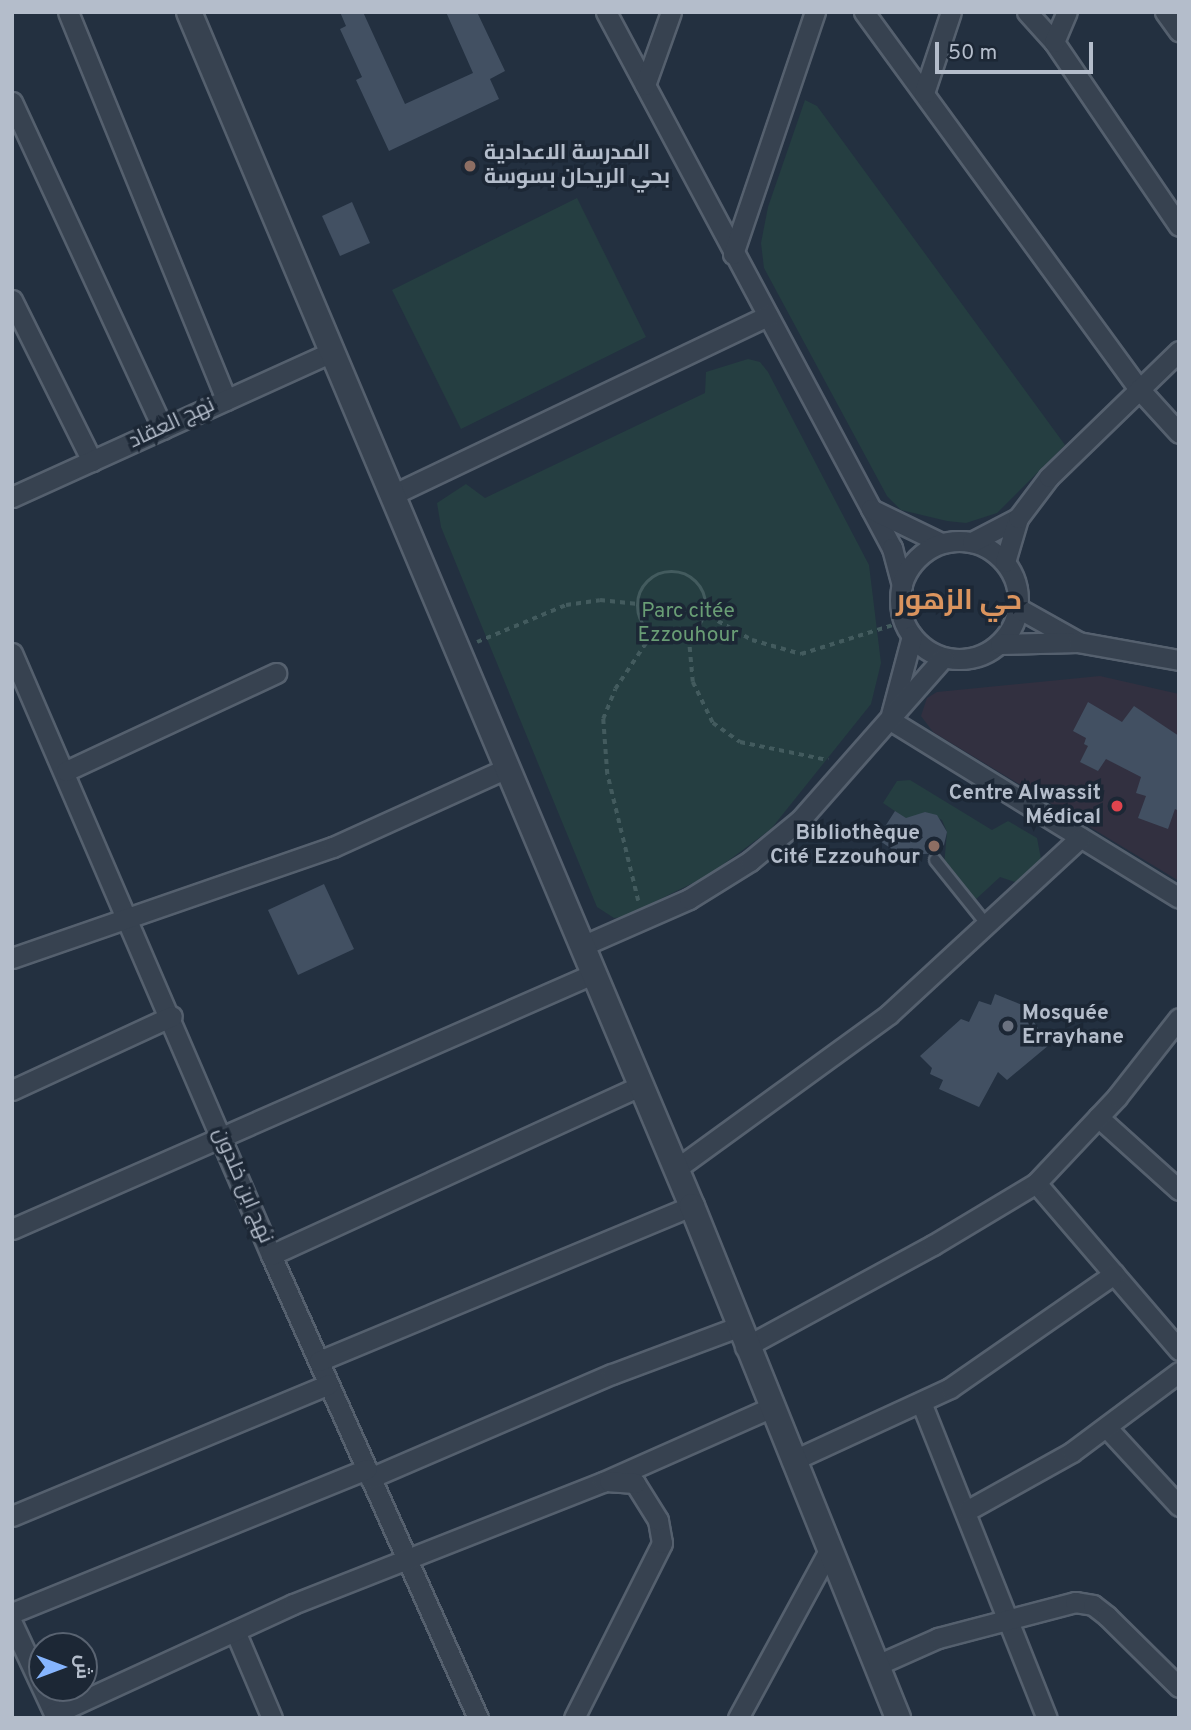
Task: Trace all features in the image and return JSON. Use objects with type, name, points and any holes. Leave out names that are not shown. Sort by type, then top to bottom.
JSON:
[{"type":"street","points":[[68,12],[226,400]]},
{"type":"street","points":[[189,12],[642,1085],[828,1552],[898,1718]]},
{"type":"street","points":[[607,12],[891,548],[902,586],[908,629],[890,720]]},
{"type":"street","points":[[645,85],[671,12]]},
{"type":"street","points":[[733,254],[815,12]]},
{"type":"street","points":[[864,12],[1139,390],[1179,433]]},
{"type":"street","points":[[924,93],[951,12]]},
{"type":"street","points":[[1027,12],[1054,42],[1179,226]]},
{"type":"street","points":[[1054,42],[1068,12]]},
{"type":"street","points":[[1165,12],[1179,31]]},
{"type":"street","points":[[12,102],[163,429]]},
{"type":"street","points":[[12,300],[92,461]]},
{"type":"street","points":[[392,495],[768,316]]},
{"type":"street","points":[[1005,562],[1018,518],[1049,477],[1179,351]]},
{"type":"street","name":"نهج العقاد","points":[[12,497],[332,352]]},
{"type":"street","points":[[870,509],[941,543],[972,542],[1018,518]]},
{"type":"street","points":[[972,542],[1005,562],[1017,583],[1018,608],[1000,644]]},
{"type":"street","points":[[902,586],[917,560],[941,543]]},
{"type":"street","points":[[1018,608],[1078,642]]},
{"type":"street","points":[[908,629],[943,658],[964,660],[1000,644],[1078,642],[1179,660]]},
{"type":"street","name":"نهج ابن خلدون","points":[[12,653],[172,1016],[271,1255],[478,1718]]},
{"type":"street","points":[[582,946],[689,899],[750,861],[801,819],[943,658]]},
{"type":"street","points":[[66,771],[276,673]]},
{"type":"street","points":[[890,720],[1179,898]]},
{"type":"street","points":[[12,958],[127,916],[333,847],[508,768]]},
{"type":"street","points":[[676,1169],[889,1014],[989,926],[1080,838]]},
{"type":"street","points":[[12,1229],[593,974]]},
{"type":"street","points":[[12,1090],[172,1016]]},
{"type":"street","points":[[12,1613],[369,1474],[612,1374],[742,1337],[933,1245],[1035,1183],[1172,1040],[1179,1018]]},
{"type":"street","points":[[271,1255],[642,1085]]},
{"type":"street","points":[[1098,1117],[1179,1189]]},
{"type":"street","points":[[1035,1183],[1179,1350]]},
{"type":"street","points":[[319,1361],[692,1206]]},
{"type":"street","points":[[792,1461],[950,1388],[1025,1339],[1114,1274]]},
{"type":"street","points":[[968,1510],[1107,1428],[1179,1372]]},
{"type":"street","points":[[12,1516],[329,1384]]},
{"type":"street","points":[[921,1402],[968,1510],[1047,1718]]},
{"type":"street","points":[[12,1623],[55,1716],[235,1630],[603,1482],[770,1408]]},
{"type":"street","points":[[1107,1428],[1179,1506]]},
{"type":"street","points":[[574,1718],[662,1543],[659,1520],[635,1483],[621,1479],[603,1482]]},
{"type":"street","points":[[738,1718],[828,1552]]},
{"type":"street","points":[[877,1665],[938,1638],[1075,1602],[1093,1605],[1179,1687]]},
{"type":"street","points":[[235,1630],[272,1718]]},
{"type":"lane","points":[[935,860],[989,926]]},
{"type":"path","points":[[707,607],[699,629],[689,637],[667,641],[652,634],[640,619],[638,604],[651,579],[671,572],[692,578],[705,595],[707,607],[718,621],[752,640],[802,654],[908,629]]},
{"type":"path","points":[[458,650],[566,605],[600,600],[638,604]]},
{"type":"path","points":[[642,919],[607,774],[603,719],[615,689],[652,634]]},
{"type":"path","points":[[689,637],[688,656],[701,705],[726,734],[768,750],[852,764]]},
{"type":"shaded area","name":"Centre Alwassit Médical","points":[[1100,676],[1179,694],[1179,881],[933,732],[921,716],[927,698],[937,692]]},
{"type":"green space","points":[[805,100],[817,106],[1065,445],[997,513],[966,523],[947,521],[901,510],[887,496],[764,268],[761,243],[768,207]]},
{"type":"green space","points":[[577,198],[646,337],[461,429],[392,290]]},
{"type":"green space","name":"Parc citée Ezzouhour","points":[[748,359],[760,362],[768,372],[869,565],[881,663],[871,704],[771,829],[709,875],[624,917],[614,918],[597,907],[441,527],[437,503],[466,484],[485,498],[705,393],[706,372]]},
{"type":"green space","points":[[910,780],[992,830],[1008,821],[1037,838],[1041,859],[1018,883],[1000,877],[974,901],[944,865],[947,832],[942,820],[925,812],[908,820],[883,803],[897,781]]},
{"type":"building","points":[[340,12],[363,12],[405,104],[473,73],[446,12],[477,12],[505,71],[490,79],[499,99],[389,151],[356,80],[362,77],[340,29],[346,26]]},
{"type":"building","points":[[352,202],[370,243],[340,256],[322,216]]},
{"type":"building","points":[[1088,702],[1122,722],[1134,706],[1179,736],[1179,811],[1175,809],[1168,829],[1138,818],[1146,796],[1136,793],[1141,777],[1106,759],[1098,771],[1080,762],[1088,746],[1084,744],[1086,738],[1073,731]]},
{"type":"building","points":[[895,811],[906,818],[925,812],[937,815],[947,832],[944,845],[936,853],[912,855],[908,860],[877,839]]},
{"type":"building","points":[[324,884],[354,949],[298,975],[268,910]]},
{"type":"building","points":[[995,994],[1032,1009],[1030,1016],[1049,1045],[1007,1080],[998,1072],[979,1107],[939,1089],[943,1080],[930,1074],[932,1068],[920,1056],[961,1019],[969,1022],[979,1001],[991,1005]]},
{"type":"place","name":"المدرسة الاعدادية بحي الريحان بسوسة","points":[[470,166]]},
{"type":"place","name":"Centre Alwassit Médical","points":[[1117,806]]},
{"type":"place","name":"Bibliothèque Cité Ezzouhour","points":[[934,846]]},
{"type":"place","name":"Mosquée Errayhane","points":[[1008,1026]]},
{"type":"district","name":"حي الزهور","points":[[959,602]]}]
